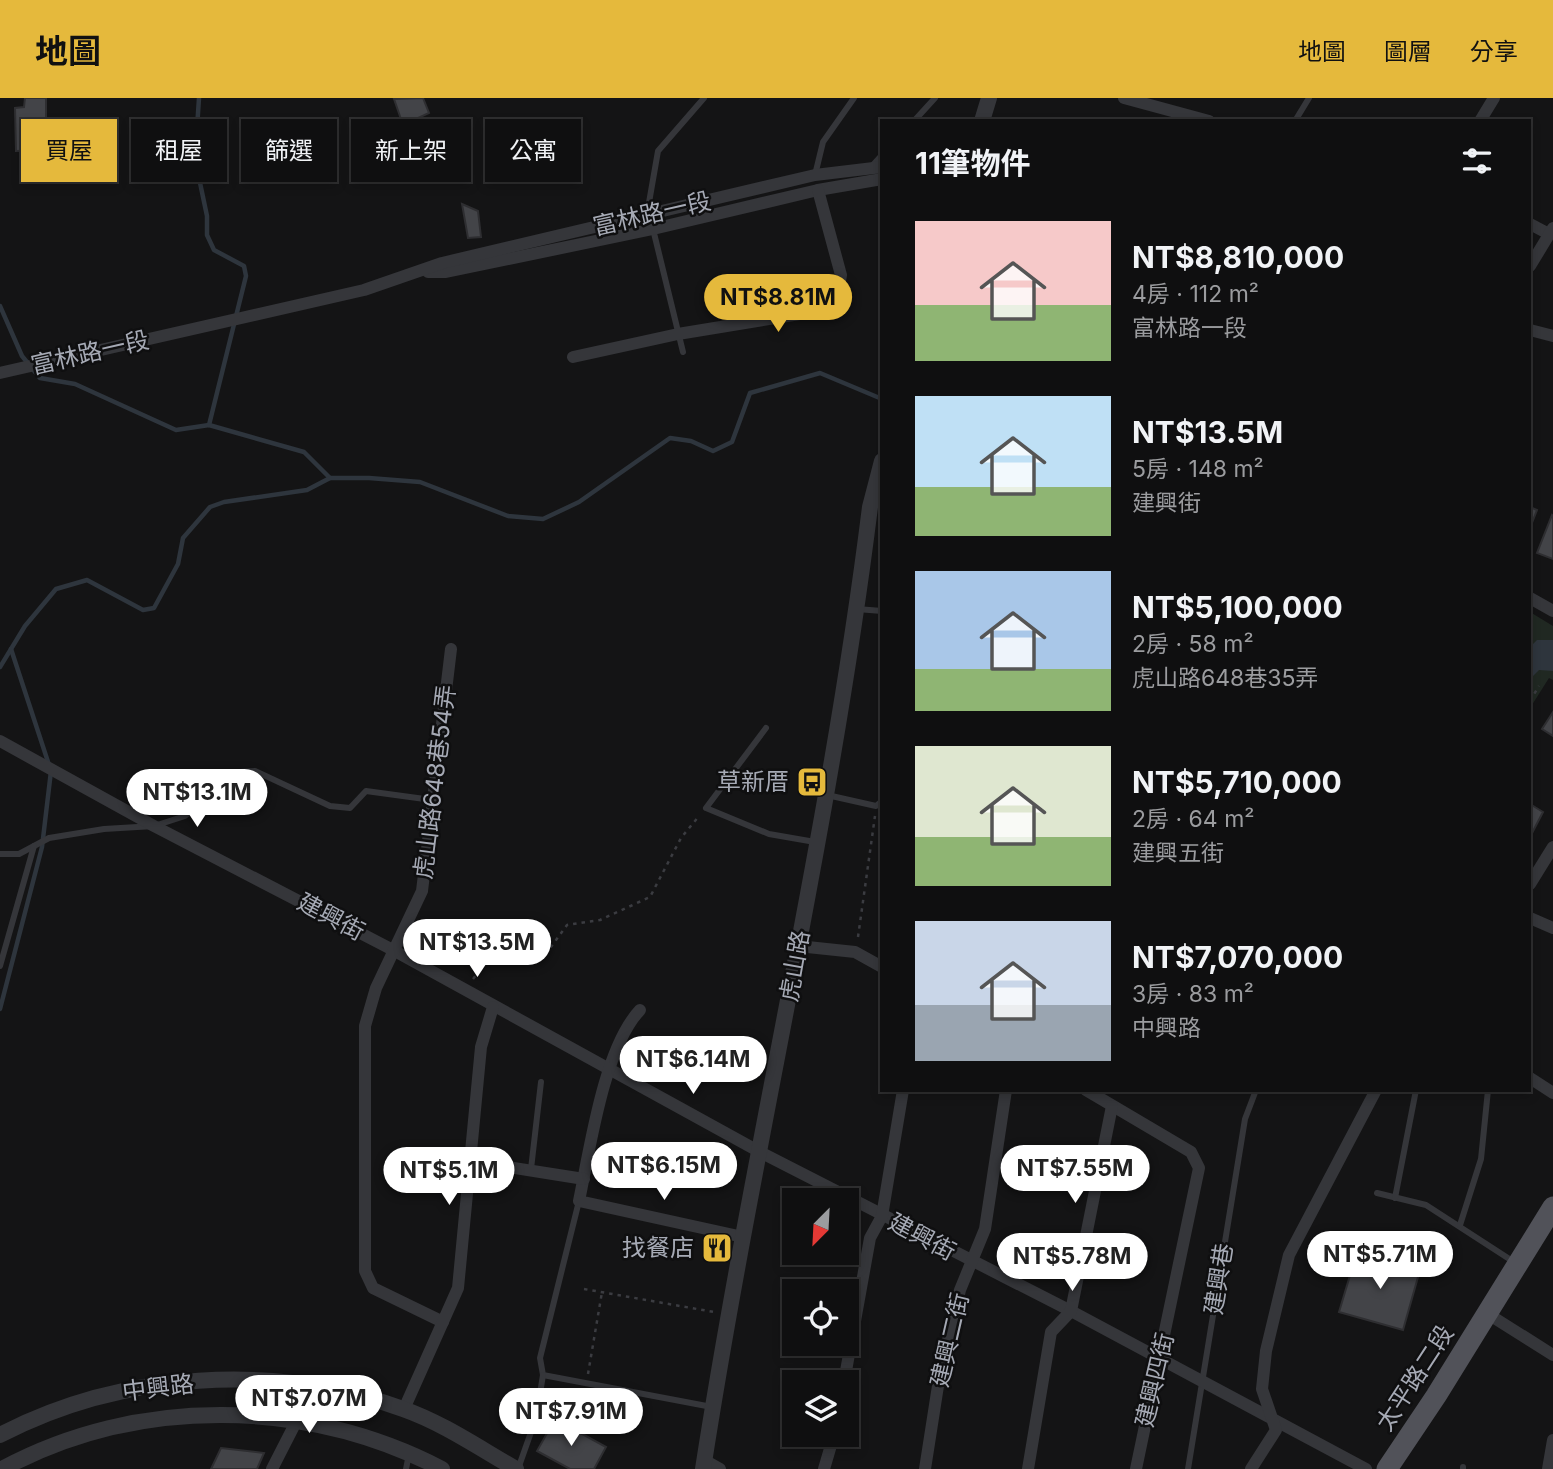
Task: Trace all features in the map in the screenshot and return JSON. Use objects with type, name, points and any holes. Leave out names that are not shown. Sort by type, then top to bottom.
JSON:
[{"type":"main road","name":"太平路二段","points":[[1387,1469],[1488,1314],[1553,1207]]},
{"type":"street","points":[[983,119],[989,98]]},
{"type":"street","points":[[1124,98],[1202,119]]},
{"type":"street","points":[[1481,119],[1494,98]]},
{"type":"street","name":"富林路一段","points":[[0,373],[364,290],[425,272],[442,263],[647,214],[815,175],[876,167]]},
{"type":"street","name":"富林路一段","points":[[425,272],[446,272],[653,229],[818,190],[880,179]]},
{"type":"street","points":[[573,357],[678,334],[818,311],[831,302],[839,288],[841,275],[818,190]]},
{"type":"street","points":[[1531,224],[1551,231],[1531,264]]},
{"type":"street","points":[[1531,330],[1553,336]]},
{"type":"street","name":"虎山路","points":[[703,1465],[728,1315],[827,795],[857,609],[870,507],[880,469]]},
{"type":"street","points":[[1531,598],[1553,611]]},
{"type":"street","name":"虎山路648巷54弄","points":[[443,1322],[373,1288],[365,1272],[365,1026],[376,988],[422,891],[451,649]]},
{"type":"street","name":"建興街","points":[[0,741],[154,826],[393,950],[760,1152],[972,1263],[1071,1311],[1366,1469]]},
{"type":"street","points":[[1531,882],[1553,847]]},
{"type":"street","points":[[1531,918],[1553,928]]},
{"type":"street","points":[[799,946],[855,952],[880,966]]},
{"type":"street","points":[[404,1409],[458,1288],[481,1047],[493,1007]]},
{"type":"street","points":[[640,1010],[627,1024],[609,1069],[579,1200],[743,1237]]},
{"type":"street","points":[[1531,1080],[1553,1093]]},
{"type":"street","points":[[846,1370],[870,1238],[882,1216],[903,1092]]},
{"type":"street","name":"建興二街","points":[[925,1469],[940,1373],[960,1290],[985,1229],[1006,1092]]},
{"type":"street","points":[[1028,1469],[1051,1332],[1071,1311],[1112,1106],[1089,1092]]},
{"type":"street","points":[[1251,1469],[1276,1430],[1262,1389],[1266,1351],[1289,1255],[1375,1092]]},
{"type":"street","name":"建興四街","points":[[1112,1106],[1191,1152],[1199,1168],[1136,1469]]},
{"type":"street","points":[[470,1161],[583,1179]]},
{"type":"street","points":[[1488,1314],[1553,1355]]},
{"type":"street","name":"中興路","points":[[0,1435],[82,1400],[141,1387],[252,1381],[310,1385],[404,1409],[517,1469]]},
{"type":"street","points":[[272,1469],[297,1420],[310,1385]]},
{"type":"street","name":"中興路","points":[[2,1469],[47,1446],[125,1423],[201,1415],[297,1420],[355,1431],[410,1452],[442,1469]]},
{"type":"street","points":[[1548,1469],[1553,1440]]},
{"type":"street","points":[[824,1469],[830,1447]]},
{"type":"street","points":[[703,1465],[720,1469]]},
{"type":"lane","points":[[647,214],[658,151],[704,98]]},
{"type":"lane","points":[[815,175],[823,142],[854,98]]},
{"type":"lane","points":[[916,119],[935,98]]},
{"type":"lane","points":[[1296,119],[1309,98]]},
{"type":"lane","points":[[653,229],[683,352]]},
{"type":"lane","points":[[857,609],[880,611]]},
{"type":"lane","points":[[766,729],[706,808],[769,834],[818,842]]},
{"type":"lane","points":[[0,854],[19,853],[49,838],[104,828],[154,826],[185,816],[240,772],[255,771],[330,806],[350,808],[366,791],[432,800]]},
{"type":"lane","points":[[827,795],[879,804]]},
{"type":"lane","points":[[0,966],[35,846]]},
{"type":"lane","points":[[531,1169],[541,1082]]},
{"type":"lane","name":"建興巷","points":[[1188,1469],[1245,1119],[1255,1092]]},
{"type":"lane","points":[[1395,1198],[1416,1092]]},
{"type":"lane","points":[[1460,1225],[1481,1159],[1488,1092]]},
{"type":"lane","points":[[1377,1194],[1426,1205],[1518,1265]]},
{"type":"lane","points":[[517,1469],[536,1418],[543,1375],[540,1357],[579,1200]]},
{"type":"lane","points":[[543,1375],[713,1407]]},
{"type":"lane","points":[[406,1469],[410,1452]]},
{"type":"path","points":[[1531,699],[1539,686]]},
{"type":"path","points":[[855,952],[879,804]]},
{"type":"path","points":[[464,991],[491,956],[501,949],[536,954],[548,951],[567,925],[600,920],[650,897],[681,838],[706,808]]},
{"type":"path","points":[[584,1289],[728,1315]]},
{"type":"path","points":[[588,1374],[602,1292]]},
{"type":"shaded area","points":[[1531,613],[1553,626],[1553,680],[1549,678],[1531,706]]},
{"type":"shaded area","points":[[1537,640],[1553,640],[1553,671],[1539,670],[1531,678],[1531,646]]},
{"type":"building","points":[[25,98],[46,98],[46,119],[21,119],[21,151],[16,151],[15,108],[24,107]]},
{"type":"building","points":[[423,98],[429,113],[416,119],[401,119],[394,99]]},
{"type":"building","points":[[462,204],[478,211],[481,237],[468,238]]},
{"type":"building","points":[[1531,507],[1537,510],[1531,525]]},
{"type":"building","points":[[1553,516],[1553,559],[1537,553]]},
{"type":"building","points":[[1553,712],[1553,736],[1542,729]]},
{"type":"building","points":[[1531,805],[1543,812],[1531,835]]},
{"type":"building","points":[[1357,1252],[1420,1270],[1403,1330],[1339,1312]]},
{"type":"building","points":[[555,1419],[606,1447],[594,1469],[570,1469],[537,1451]]},
{"type":"building","points":[[221,1448],[264,1453],[257,1469],[211,1469]]},
{"type":"waterway","points":[[199,98],[195,159],[207,216],[207,235],[214,250],[244,266],[246,276],[209,425]]},
{"type":"waterway","points":[[0,306],[22,356],[40,378],[75,384],[176,430],[209,425],[304,452],[330,478]]},
{"type":"waterway","points":[[0,667],[25,626],[56,589],[87,580],[143,610],[154,608],[178,564],[183,538],[210,507],[224,502],[307,490],[330,478],[369,478],[420,482],[508,516],[543,519],[579,502],[670,438],[691,441],[713,451],[732,442],[750,393],[820,373],[880,398]]},
{"type":"waterway","points":[[0,1009],[42,847],[51,771],[11,649]]},
{"type":"place","name":"草新厝","points":[[812,782]]},
{"type":"place","name":"找餐店","points":[[717,1248]]}]
